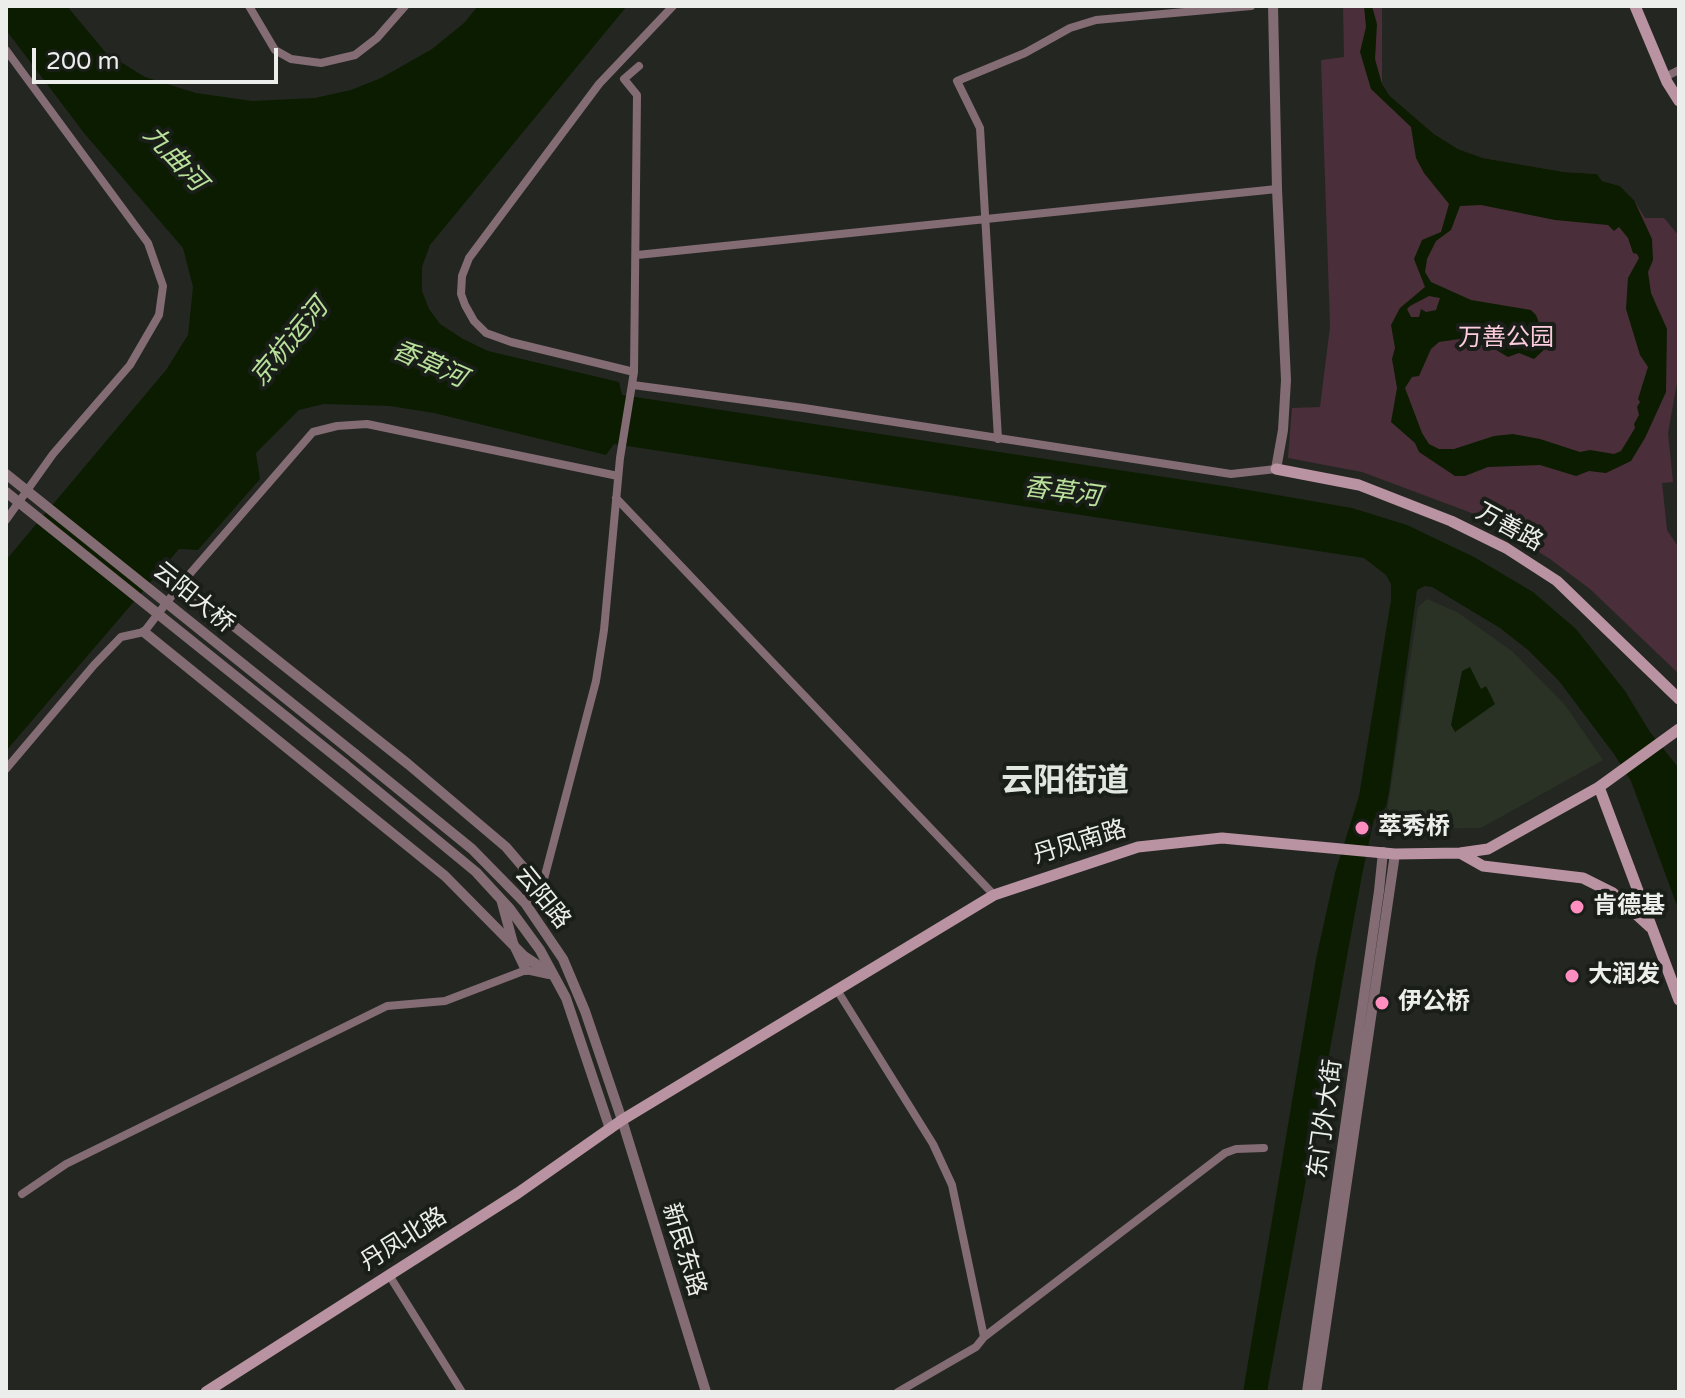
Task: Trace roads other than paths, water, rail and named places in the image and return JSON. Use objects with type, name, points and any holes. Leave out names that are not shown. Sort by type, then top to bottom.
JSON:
[{"type":"main road","points":[[1635,6],[1665,77],[1679,101]]},
{"type":"main road","name":"万善路","points":[[1276,469],[1373,490],[1451,521],[1506,548],[1557,581],[1679,699]]},
{"type":"main road","name":"丹凤南路","points":[[622,1120],[994,895],[1138,847],[1222,838],[1389,853],[1460,853],[1488,849],[1599,787],[1675,732]]},
{"type":"main road","points":[[1599,787],[1679,1000]]},
{"type":"main road","points":[[1460,853],[1483,866],[1583,878],[1613,893],[1652,929]]},
{"type":"main road","name":"丹凤北路","points":[[206,1392],[518,1193],[622,1120]]},
{"type":"street","points":[[249,6],[275,50],[291,59],[321,63],[355,55],[377,38],[405,6]]},
{"type":"street","points":[[634,372],[486,333],[465,305],[461,294],[462,276],[469,258],[599,84],[673,6]]},
{"type":"street","points":[[998,439],[980,128],[957,81],[1025,53],[1070,28],[1096,20],[1251,6]]},
{"type":"street","points":[[633,387],[1231,474],[1276,469],[1283,430],[1286,380],[1273,6]]},
{"type":"street","points":[[6,50],[148,243],[163,286],[159,315],[130,365],[53,454],[6,520]]},
{"type":"street","points":[[529,907],[544,879],[596,681],[604,630],[620,458],[634,372],[637,95],[624,79],[639,66]]},
{"type":"street","points":[[1665,77],[1679,70]]},
{"type":"street","points":[[637,255],[1277,189]]},
{"type":"street","points":[[6,769],[121,637],[144,632],[181,584],[313,432],[337,426],[367,424],[618,476]]},
{"type":"street","name":"云阳大桥","points":[[6,474],[355,754]]},
{"type":"street","name":"云阳大桥","points":[[6,492],[345,764]]},
{"type":"street","points":[[616,498],[994,895]]},
{"type":"street","points":[[181,584],[419,773],[506,847],[540,887]]},
{"type":"street","points":[[144,632],[445,876],[524,956],[554,976]]},
{"type":"street","name":"云阳路","points":[[355,754],[472,849],[529,907],[563,959],[585,1011],[622,1120]]},
{"type":"street","name":"云阳路","points":[[345,764],[476,872],[500,897],[540,950],[566,998],[610,1129]]},
{"type":"street","name":"东门外大街","points":[[1307,1392],[1379,891],[1389,853]]},
{"type":"street","name":"东门外大街","points":[[1316,1392],[1389,853]]},
{"type":"street","points":[[500,897],[513,943],[526,970]]},
{"type":"street","points":[[22,1194],[66,1164],[387,1006],[445,1001],[526,970],[554,976]]},
{"type":"street","points":[[837,990],[933,1144],[952,1185],[984,1337]]},
{"type":"street","name":"新民东路","points":[[622,1120],[706,1392]]},
{"type":"street","points":[[898,1392],[976,1347],[984,1337],[1225,1153],[1236,1149],[1264,1148]]},
{"type":"street","points":[[389,1275],[462,1392]]},
{"type":"water","points":[[6,6],[67,6],[106,53],[145,77],[196,93],[252,101],[315,98],[351,90],[381,78],[432,49],[464,23],[478,6],[627,6],[430,245],[422,267],[422,291],[429,309],[440,324],[488,351],[619,382],[622,395],[1231,487],[1352,508],[1407,525],[1474,557],[1533,592],[1576,629],[1625,691],[1650,732],[1678,767],[1679,911],[1631,781],[1559,681],[1500,628],[1432,587],[1417,590],[1389,792],[1386,807],[1374,819],[1362,875],[1267,1392],[1243,1392],[1316,959],[1335,873],[1359,796],[1391,600],[1391,584],[1386,575],[1364,558],[614,444],[606,455],[434,413],[390,406],[324,404],[299,410],[256,453],[260,479],[198,550],[179,549],[6,751],[6,560],[166,370],[188,335],[193,287],[183,248],[84,133],[6,30]]},
{"type":"water","points":[[1364,6],[1372,6],[1377,24],[1375,59],[1382,84],[1390,96],[1434,134],[1458,149],[1483,158],[1564,172],[1597,174],[1602,181],[1620,186],[1634,200],[1652,239],[1653,260],[1648,272],[1651,293],[1667,329],[1666,392],[1631,461],[1606,473],[1589,471],[1576,476],[1540,465],[1488,467],[1465,476],[1455,476],[1419,452],[1415,443],[1391,422],[1397,388],[1391,325],[1400,308],[1425,287],[1414,259],[1422,240],[1441,232],[1449,204],[1416,158],[1411,127],[1371,89],[1360,52],[1366,27]],"holes":[[[1481,205],[1555,220],[1608,225],[1614,231],[1619,227],[1628,238],[1633,253],[1639,258],[1628,278],[1626,309],[1640,355],[1648,367],[1638,399],[1639,415],[1635,428],[1621,451],[1614,454],[1590,450],[1580,452],[1513,434],[1494,436],[1454,449],[1439,449],[1429,444],[1422,433],[1405,388],[1412,377],[1419,376],[1431,349],[1439,342],[1459,339],[1493,348],[1508,357],[1519,353],[1534,359],[1548,346],[1531,310],[1471,300],[1431,282],[1425,272],[1427,259],[1436,241],[1451,230],[1460,206]],[[1429,296],[1440,298],[1436,310],[1426,312],[1421,309],[1419,317],[1411,317],[1407,309]]]},
{"type":"water","points":[[1470,667],[1481,689],[1486,686],[1495,704],[1455,732],[1451,725],[1462,671]]},
{"type":"place","name":"萃秀桥","points":[[1362,828]]},
{"type":"place","name":"肯德基","points":[[1577,907]]},
{"type":"place","name":"大润发","points":[[1572,976]]},
{"type":"place","name":"伊公桥","points":[[1382,1003]]},
{"type":"district","name":"云阳街道","points":[[1065,783]]},
{"type":"water label","name":"九曲河","points":[[174,159]]},
{"type":"water label","name":"京杭运河","points":[[290,343]]},
{"type":"water label","name":"香草河","points":[[429,365]]},
{"type":"water label","name":"香草河","points":[[1062,493]]},
{"type":"park label","name":"万善公园","points":[[1506,339]]}]
